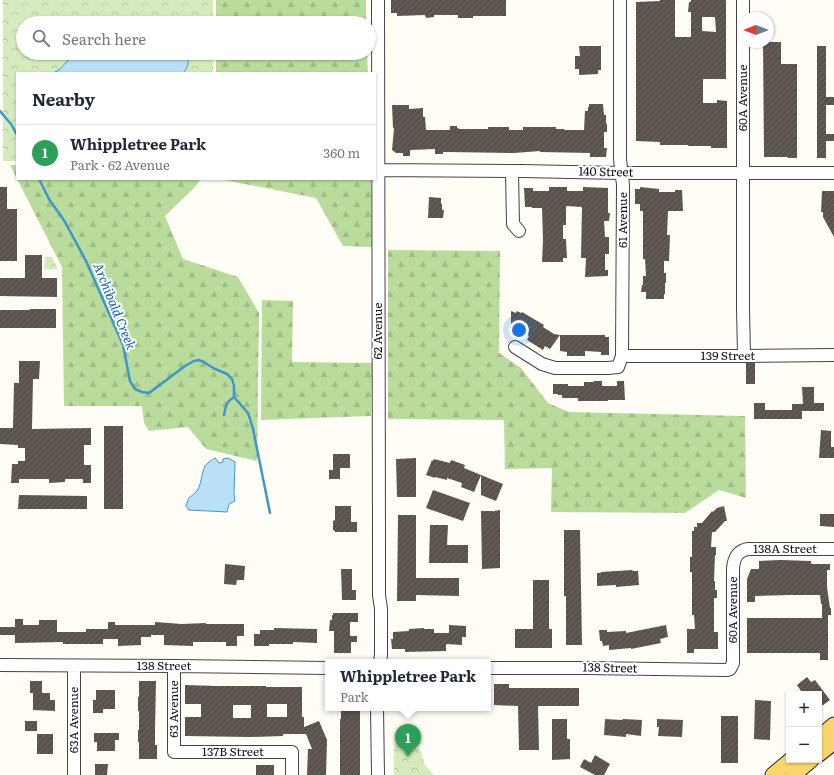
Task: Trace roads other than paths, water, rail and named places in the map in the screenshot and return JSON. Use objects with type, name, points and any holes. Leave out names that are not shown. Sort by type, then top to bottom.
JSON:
[{"type":"main road","points":[[827,745],[834,726]]},
{"type":"main road","points":[[773,775],[787,763]]},
{"type":"main road","points":[[793,775],[808,763]]},
{"type":"street","name":"62 Avenue","points":[[378,0],[380,659]]},
{"type":"street","name":"61 Avenue","points":[[620,0],[620,151],[623,185],[620,361]]},
{"type":"street","name":"60A Avenue","points":[[743,0],[744,356]]},
{"type":"street","name":"140 Street","points":[[378,170],[621,173],[834,173]]},
{"type":"street","points":[[512,171],[513,224],[519,231]]},
{"type":"street","name":"139 Street","points":[[515,347],[542,364],[555,368],[608,368],[620,361],[744,356],[834,355]]},
{"type":"street","name":"138A Street","points":[[737,554],[742,550],[748,549],[834,549]]},
{"type":"street","name":"60A Avenue","points":[[731,666],[733,663],[732,568],[737,554]]},
{"type":"street","name":"138 Street","points":[[0,665],[325,668]]},
{"type":"street","name":"63A Avenue","points":[[74,666],[74,775]]},
{"type":"street","name":"63 Avenue","points":[[174,666],[174,752]]},
{"type":"street","name":"138 Street","points":[[491,668],[727,670],[731,666]]},
{"type":"street","points":[[377,711],[378,775]]},
{"type":"street","name":"137B Street","points":[[174,752],[292,752],[292,775]]},
{"type":"water","points":[[68,60],[188,60],[187,68],[184,72],[55,72]]},
{"type":"water","points":[[215,458],[219,463],[223,462],[223,459],[228,458],[235,462],[235,501],[229,504],[227,512],[189,510],[186,506],[188,500],[199,488],[205,466]]},
{"type":"waterway","name":"Archibald Creek","points":[[0,111],[11,124],[16,133]]},
{"type":"waterway","name":"Archibald Creek","points":[[40,180],[49,199],[65,222],[86,261],[123,345],[130,381],[135,389],[149,393],[185,366],[199,360],[227,374],[232,379],[234,386],[234,397],[248,413],[253,429],[270,513]]},
{"type":"waterway","points":[[224,415],[227,404],[234,397]]},
{"type":"place","name":"Whippletree Park","points":[[408,757]]}]
